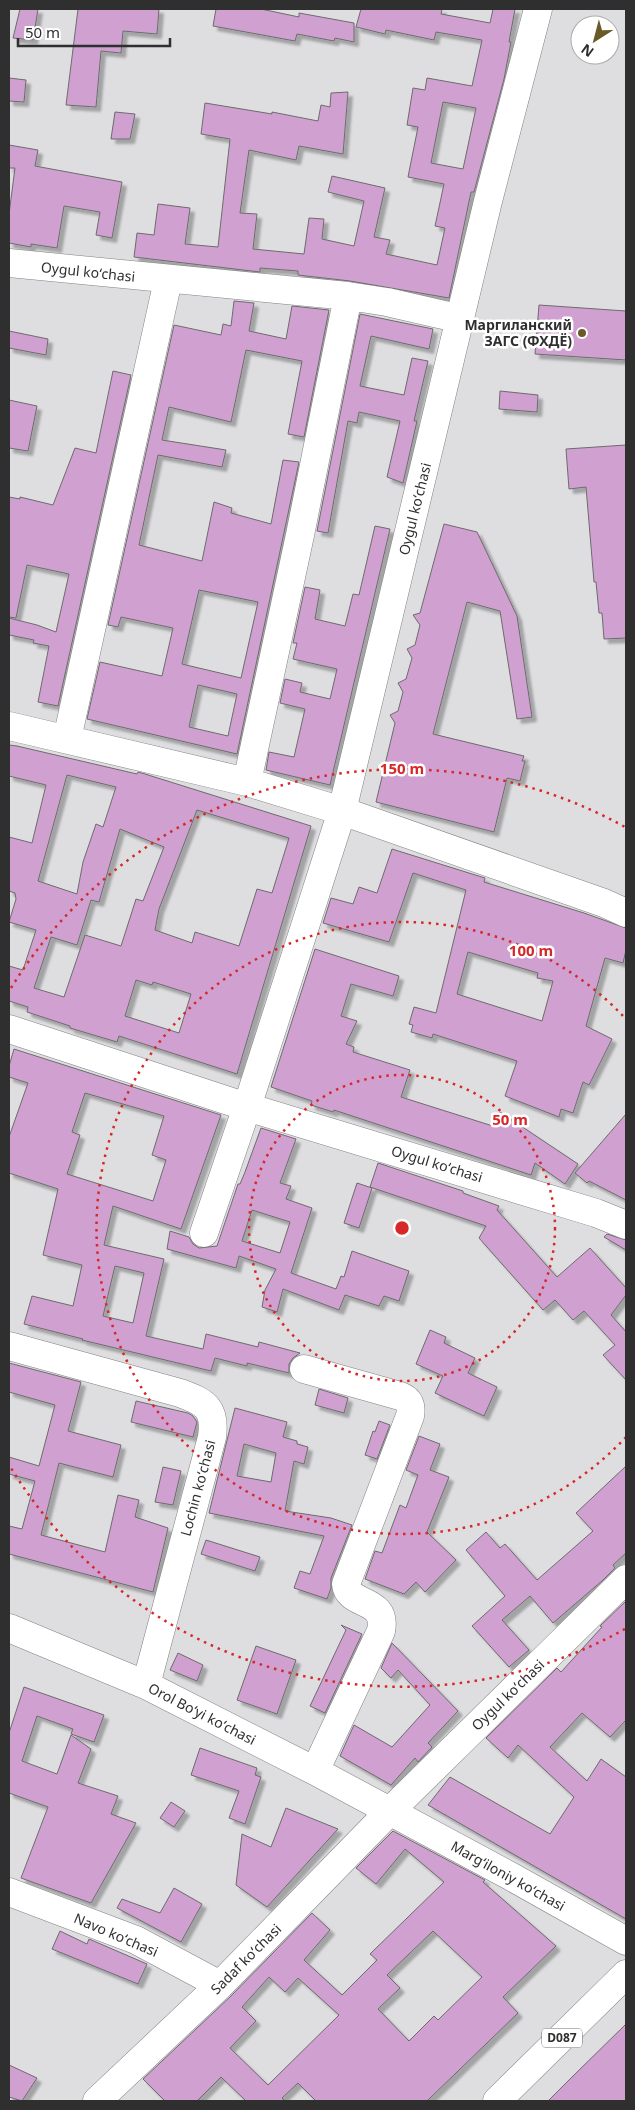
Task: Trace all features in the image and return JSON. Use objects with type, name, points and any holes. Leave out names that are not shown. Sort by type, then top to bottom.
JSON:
[{"type":"street","points":[[460,319],[488,201],[538,9]]},
{"type":"street","name":"Oygul koʻchasi","points":[[9,264],[348,296],[387,302],[460,319],[342,812],[247,1106]]},
{"type":"street","points":[[68,739],[168,280]]},
{"type":"street","points":[[246,782],[300,535],[348,296]]},
{"type":"street","points":[[9,726],[246,782],[342,812],[595,900],[626,913]]},
{"type":"street","name":"Oygul koʻchasi","points":[[9,1030],[247,1106],[542,1196],[626,1225]]},
{"type":"street","points":[[204,1233],[247,1106]]},
{"type":"street","name":"Lochin koʻchasi","points":[[9,1346],[180,1393],[202,1403],[211,1412],[214,1424],[212,1437],[146,1685]]},
{"type":"street","points":[[304,1369],[400,1396],[409,1401],[411,1406],[410,1416],[346,1584],[349,1592],[377,1609],[381,1614],[381,1630],[315,1771]]},
{"type":"street","name":"Oygul koʻchasi","points":[[390,1811],[626,1579]]},
{"type":"street","name":"Orol Boʻyi koʻchasi","points":[[9,1628],[146,1685],[390,1811]]},
{"type":"street","name":"Margʻiloniy koʻchasi","points":[[390,1811],[626,1941]]},
{"type":"street","name":"Sadaf koʻchasi","points":[[98,2101],[220,1985],[390,1811]]},
{"type":"street","name":"Navo koʻchasi","points":[[9,1892],[136,1940],[220,1985]]},
{"type":"street","name":"D087","points":[[497,2101],[626,1974]]},
{"type":"building","points":[[20,9],[38,9],[33,40],[13,38]]},
{"type":"building","points":[[78,9],[159,9],[157,34],[123,31],[121,53],[101,51],[96,107],[66,105]]},
{"type":"building","points":[[216,9],[261,9],[299,17],[299,13],[354,23],[354,42],[335,38],[334,41],[297,34],[295,41],[213,26]]},
{"type":"building","points":[[361,9],[442,9],[441,14],[490,23],[493,9],[515,9],[504,79],[474,192],[471,192],[449,298],[350,281],[298,275],[298,271],[260,268],[260,272],[134,257],[137,233],[154,235],[158,204],[190,208],[185,244],[218,247],[230,139],[201,134],[205,103],[272,114],[272,112],[318,121],[321,105],[330,107],[331,93],[348,92],[343,154],[299,146],[296,160],[249,150],[240,213],[257,214],[253,249],[304,254],[309,218],[324,219],[322,239],[354,246],[364,201],[328,192],[332,176],[385,188],[374,237],[390,240],[386,254],[437,265],[445,228],[435,226],[444,184],[408,177],[418,127],[407,125],[413,88],[425,90],[427,78],[472,86],[482,40],[436,32],[434,40],[386,30],[385,34],[356,27]],"holes":[[[443,102],[476,108],[463,169],[431,163]]]},
{"type":"building","points":[[9,78],[26,80],[24,102],[9,101]]},
{"type":"building","points":[[115,112],[135,114],[130,139],[111,139]]},
{"type":"building","points":[[9,145],[38,150],[35,166],[122,182],[112,238],[96,235],[100,212],[64,206],[57,248],[31,244],[31,247],[9,243],[9,214],[15,168],[9,168]]},
{"type":"building","points":[[234,301],[254,303],[249,331],[286,339],[292,306],[329,310],[304,437],[288,434],[302,361],[246,350],[231,422],[169,407],[162,440],[226,450],[222,467],[158,455],[139,545],[202,561],[214,502],[232,508],[231,513],[271,524],[283,460],[299,462],[237,754],[87,719],[100,662],[162,676],[173,628],[121,617],[118,627],[108,625],[174,325],[221,335],[223,324],[231,326]],"holes":[[[199,590],[258,602],[241,678],[182,664]],[[198,685],[237,694],[228,736],[189,727]]]},
{"type":"building","name":"Маргиланский ЗАГС (ФХДЁ)","points":[[539,305],[626,311],[626,360],[535,354]]},
{"type":"building","points":[[360,314],[433,329],[429,349],[371,336],[360,386],[404,395],[412,358],[428,361],[414,421],[417,421],[403,483],[387,477],[400,421],[359,412],[357,423],[348,421],[328,533],[317,531]]},
{"type":"building","points":[[9,331],[48,339],[46,355],[9,348]]},
{"type":"building","points":[[113,371],[131,375],[58,706],[38,702],[49,646],[33,643],[34,640],[9,635],[9,618],[56,632],[69,574],[27,565],[16,618],[9,617],[9,497],[20,499],[20,497],[53,505],[75,448],[96,453]]},
{"type":"building","points":[[500,391],[538,395],[537,412],[499,409]]},
{"type":"building","points":[[9,400],[37,406],[28,451],[9,448]]},
{"type":"building","points":[[626,445],[626,638],[604,639],[602,613],[599,613],[596,582],[594,582],[586,487],[569,489],[566,449]]},
{"type":"building","points":[[444,524],[477,532],[517,616],[532,717],[517,719],[500,611],[467,602],[433,734],[524,756],[522,761],[525,761],[520,781],[507,778],[494,832],[376,802],[395,723],[390,715],[398,711],[403,692],[398,683],[406,679],[412,658],[407,649],[415,645],[420,625],[413,615],[420,613]]},
{"type":"building","points":[[375,526],[390,529],[330,785],[266,770],[269,752],[294,757],[305,709],[280,703],[285,679],[302,683],[300,692],[330,699],[337,669],[293,659],[297,643],[293,643],[305,587],[320,590],[315,619],[345,626],[353,594],[359,595]]},
{"type":"building","points":[[9,745],[137,774],[138,772],[311,826],[237,1074],[119,1036],[117,1042],[70,1028],[70,1026],[27,1012],[28,1007],[9,1001],[9,966],[23,970],[36,930],[9,922],[16,899],[15,893],[9,891],[9,837],[32,843],[46,785],[9,776]],"holes":[[[67,775],[116,787],[103,827],[96,824],[83,862],[77,894],[38,881]],[[197,810],[289,838],[272,893],[257,889],[239,946],[195,932],[192,943],[155,930],[159,909]],[[120,829],[164,847],[143,901],[136,899],[121,946],[85,935],[64,997],[34,988],[51,937],[77,945],[91,900],[99,902]],[[136,980],[152,985],[153,982],[191,994],[179,1033],[125,1016]]]},
{"type":"building","points":[[392,849],[485,878],[484,882],[626,928],[626,950],[623,963],[605,958],[586,1026],[612,1039],[589,1085],[583,1082],[573,1113],[561,1109],[559,1117],[505,1096],[517,1061],[433,1034],[432,1038],[411,1032],[413,1025],[409,1024],[414,1007],[436,1013],[466,890],[413,873],[389,942],[323,923],[331,898],[353,904],[359,887],[377,893]],"holes":[[[468,952],[538,973],[537,978],[553,981],[542,1021],[457,994]]]},
{"type":"building","points":[[315,949],[399,976],[393,996],[351,984],[341,1016],[357,1021],[346,1044],[354,1047],[353,1052],[410,1070],[401,1097],[496,1127],[500,1112],[578,1164],[565,1184],[535,1163],[531,1175],[334,1110],[333,1112],[311,1105],[312,1101],[271,1087]]},
{"type":"building","points":[[14,1049],[221,1115],[181,1229],[113,1206],[104,1245],[164,1259],[146,1336],[203,1349],[206,1334],[258,1347],[259,1342],[300,1353],[289,1364],[289,1373],[215,1358],[211,1371],[24,1324],[32,1296],[73,1306],[82,1265],[43,1255],[58,1189],[9,1173],[9,1137],[28,1083],[9,1077],[9,1066]],"holes":[[[85,1093],[164,1116],[152,1155],[166,1160],[153,1201],[67,1174],[80,1135],[72,1132]],[[115,1266],[144,1273],[133,1323],[103,1316]]]},
{"type":"building","points":[[626,1114],[626,1200],[589,1181],[587,1183],[575,1173]]},
{"type":"building","points":[[261,1128],[296,1139],[280,1183],[291,1186],[286,1199],[312,1208],[291,1273],[336,1289],[341,1276],[344,1277],[352,1251],[409,1271],[399,1301],[384,1296],[379,1306],[345,1295],[339,1310],[283,1289],[277,1312],[262,1307],[265,1290],[276,1269],[239,1256],[236,1268],[167,1249],[170,1231],[189,1237],[193,1244],[199,1248],[217,1246],[238,1184],[240,1184]],"holes":[[[252,1210],[290,1222],[280,1253],[242,1241]]]},
{"type":"building","points":[[378,1163],[463,1191],[463,1193],[499,1206],[497,1210],[557,1277],[590,1248],[626,1288],[626,1295],[611,1315],[626,1332],[626,1380],[603,1355],[615,1345],[584,1311],[573,1320],[555,1300],[543,1310],[479,1238],[486,1226],[370,1187]]},
{"type":"building","points":[[357,1183],[372,1188],[359,1228],[344,1223]]},
{"type":"building","points":[[607,1234],[626,1240],[626,1250],[604,1237]]},
{"type":"building","points":[[430,1330],[446,1337],[444,1343],[475,1358],[468,1373],[497,1387],[484,1416],[435,1393],[443,1376],[416,1364]]},
{"type":"building","points":[[9,1363],[81,1382],[68,1431],[121,1445],[113,1477],[59,1463],[41,1535],[105,1552],[118,1495],[139,1500],[135,1517],[168,1528],[153,1592],[9,1554],[9,1526],[22,1529],[35,1481],[9,1474],[9,1457],[39,1466],[55,1405],[9,1392]]},
{"type":"building","points":[[319,1389],[348,1398],[344,1413],[315,1405]]},
{"type":"building","points":[[136,1401],[188,1413],[193,1416],[197,1422],[193,1437],[131,1422]]},
{"type":"building","points":[[235,1408],[287,1422],[283,1437],[308,1447],[304,1464],[294,1461],[285,1511],[331,1518],[352,1525],[331,1578],[331,1588],[327,1599],[294,1588],[300,1571],[310,1574],[324,1536],[209,1513]],"holes":[[[244,1444],[276,1453],[271,1482],[237,1476]]]},
{"type":"building","points":[[379,1421],[390,1425],[377,1459],[365,1455],[373,1431],[375,1432]]},
{"type":"building","points":[[419,1436],[440,1444],[430,1470],[449,1477],[427,1532],[456,1560],[425,1592],[416,1582],[404,1594],[365,1579],[375,1551],[382,1553],[400,1505],[406,1508],[418,1475],[406,1470]]},
{"type":"building","points":[[626,1466],[626,1553],[613,1565],[615,1568],[603,1580],[553,1623],[530,1596],[502,1620],[529,1650],[509,1667],[472,1626],[505,1596],[466,1550],[486,1532],[500,1548],[505,1544],[537,1580],[593,1531],[576,1513]]},
{"type":"building","points":[[163,1467],[181,1471],[173,1505],[155,1502]]},
{"type":"building","points":[[206,1540],[260,1557],[255,1571],[201,1554]]},
{"type":"building","points":[[626,1601],[626,1720],[610,1737],[582,1713],[550,1747],[587,1781],[601,1759],[626,1777],[626,1919],[428,1805],[450,1777],[550,1834],[574,1797],[518,1745],[508,1758],[486,1738],[557,1668],[561,1672],[602,1627],[600,1626]]},
{"type":"building","points":[[341,1625],[362,1634],[325,1713],[310,1706],[346,1630]]},
{"type":"building","points":[[392,1643],[458,1711],[428,1743],[432,1747],[418,1762],[415,1758],[391,1785],[340,1756],[354,1725],[392,1747],[430,1705],[398,1670],[391,1678],[381,1668]]},
{"type":"building","points":[[256,1646],[296,1660],[277,1714],[237,1700]]},
{"type":"building","points":[[178,1653],[203,1665],[197,1681],[170,1670]]},
{"type":"building","points":[[24,1687],[104,1715],[94,1742],[71,1734],[73,1729],[37,1716],[22,1761],[57,1774],[71,1735],[91,1749],[78,1783],[118,1796],[111,1814],[136,1823],[91,1903],[21,1878],[48,1807],[9,1793],[9,1733]]},
{"type":"building","points":[[200,1748],[257,1768],[255,1775],[261,1777],[245,1824],[229,1818],[239,1791],[191,1775]]},
{"type":"building","points":[[171,1802],[185,1811],[174,1827],[160,1818]]},
{"type":"building","points":[[286,1808],[338,1829],[267,1907],[236,1885],[242,1834],[271,1847]]},
{"type":"building","points":[[393,1831],[485,1880],[483,1882],[556,1946],[503,1997],[518,2013],[427,2101],[316,2101],[298,2083],[282,2098],[285,2101],[246,2101],[221,2077],[197,2101],[165,2101],[143,2079],[231,1996],[312,1913],[330,1930],[304,1960],[342,1995],[377,1960],[370,1954],[444,1882],[405,1849],[376,1884],[356,1868]],"holes":[[[433,1931],[482,1977],[438,2020],[434,2016],[409,2041],[378,2009],[400,1988],[387,1975]],[[269,1977],[285,1992],[298,1978],[339,2015],[268,2085],[230,2048],[256,2021],[242,2007]]]},
{"type":"building","points":[[174,1888],[202,1904],[181,1942],[117,1908],[122,1899],[160,1913]]},
{"type":"building","points":[[60,1931],[87,1944],[89,1939],[147,1964],[138,1984],[52,1949]]},
{"type":"building","points":[[626,2024],[626,2101],[548,2101],[571,2078]]},
{"type":"building","points":[[9,2065],[37,2078],[22,2101],[9,2097]]},
{"type":"place","name":"Маргиланский ЗАГС (ФХДЁ)","points":[[582,333]]}]
